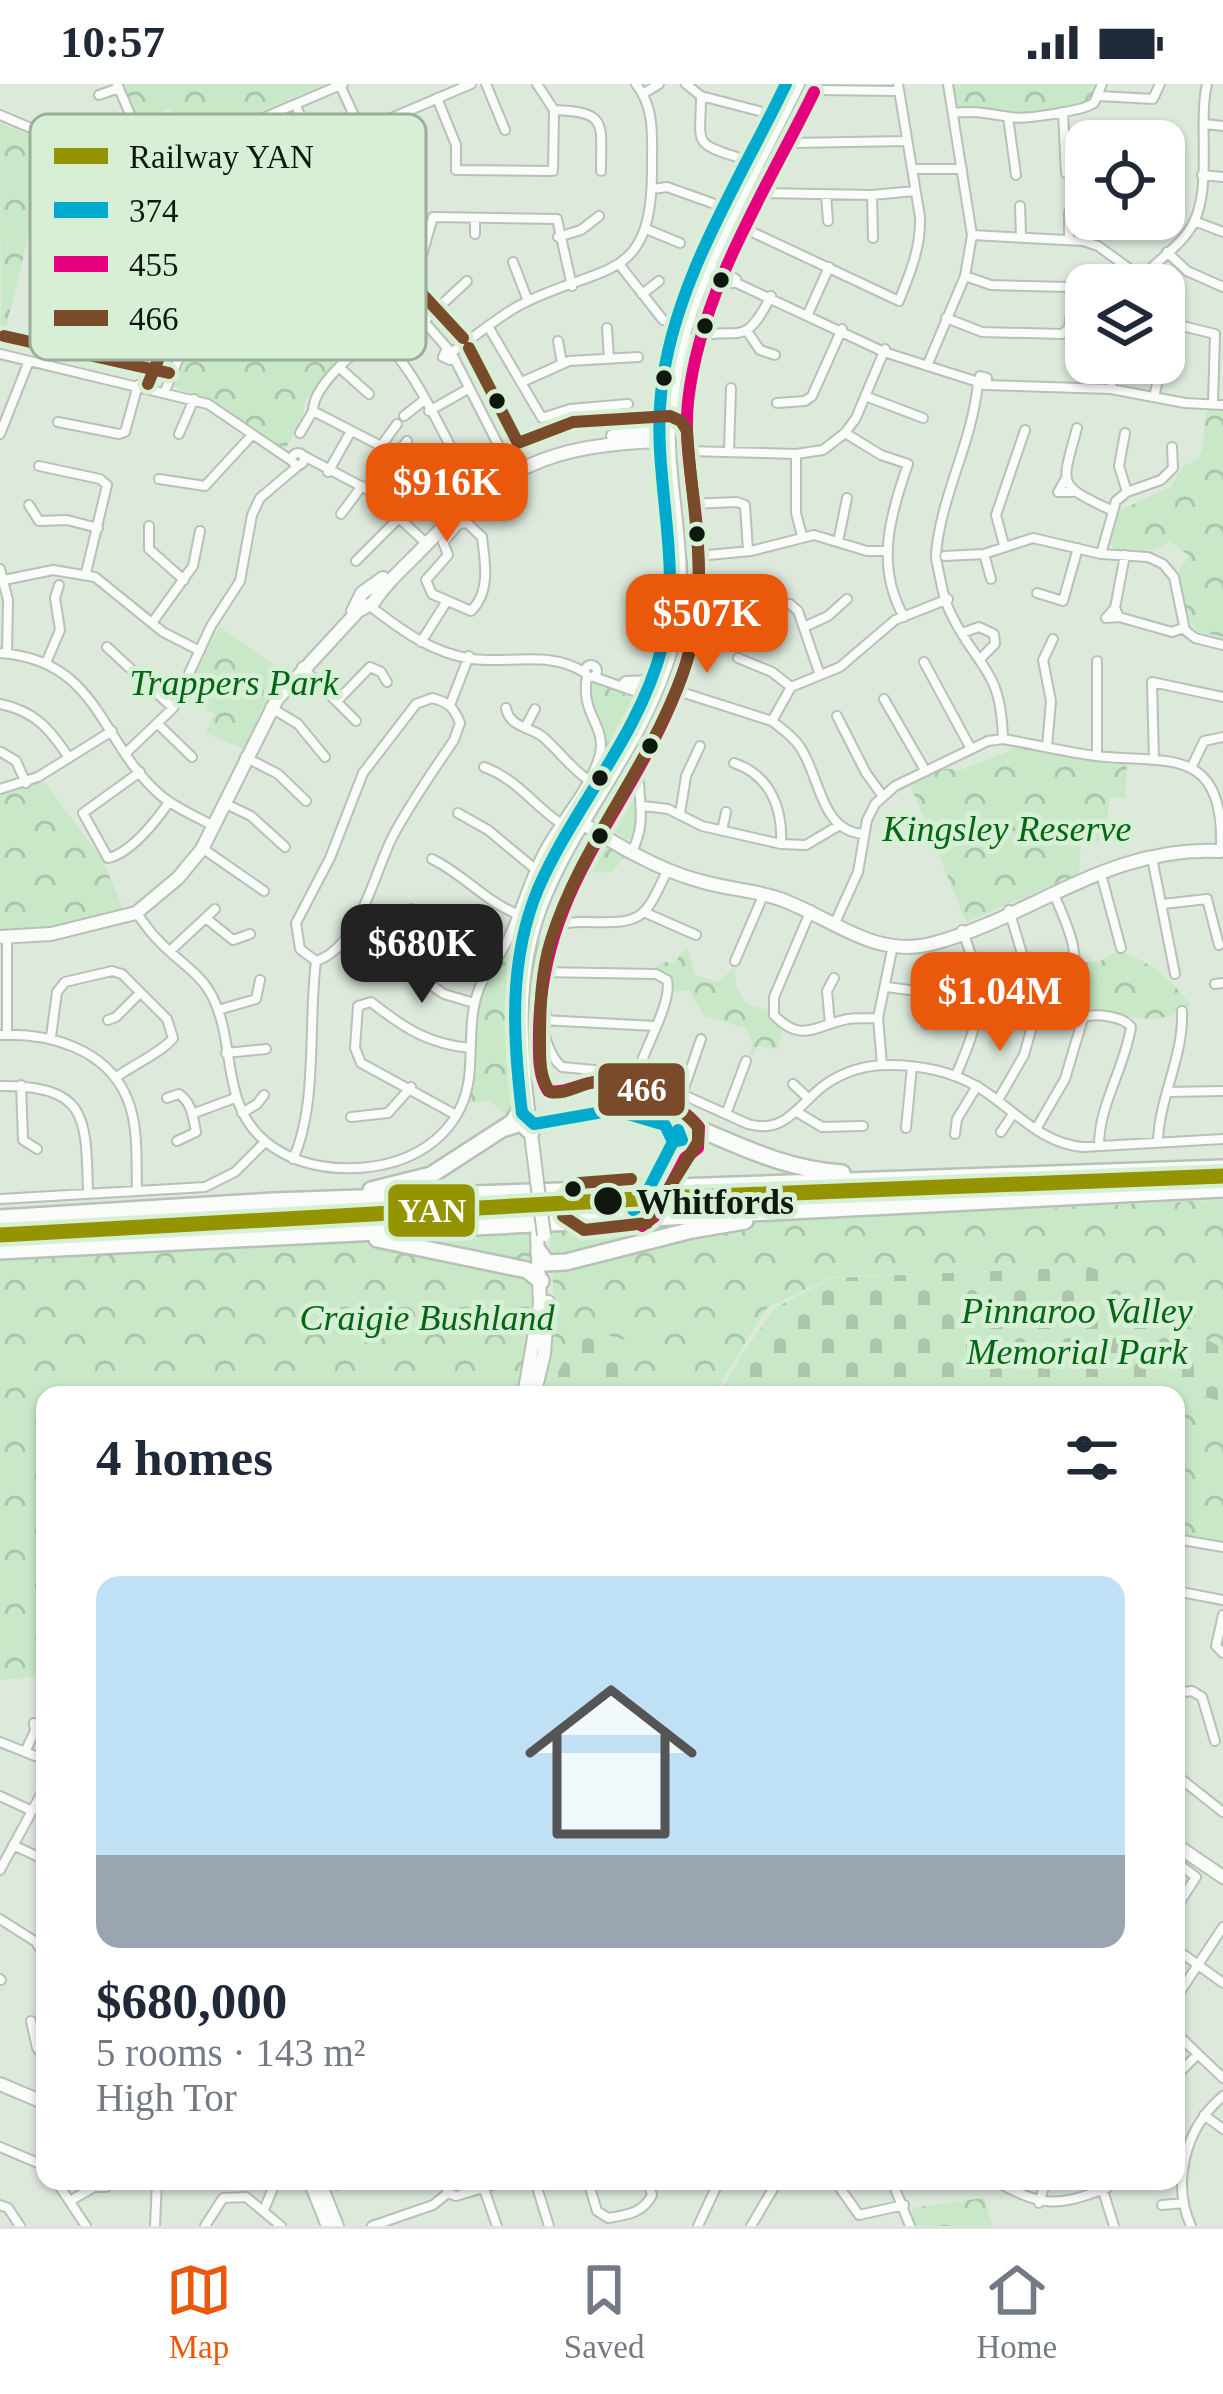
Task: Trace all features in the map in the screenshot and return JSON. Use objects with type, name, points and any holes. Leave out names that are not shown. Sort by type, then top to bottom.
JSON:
[{"type":"highway","points":[[628,1107],[662,1114],[782,1164],[904,1179]]},
{"type":"highway","points":[[273,1201],[409,1183],[452,1163],[513,1122],[526,1121]]},
{"type":"highway","points":[[0,1218],[273,1201],[1223,1168]]},
{"type":"highway","points":[[0,1251],[1223,1189]]},
{"type":"highway","points":[[308,1234],[392,1240],[531,1271],[543,1257],[566,1262],[711,1226],[837,1207]]},
{"type":"main road","points":[[708,273],[709,245],[786,84]]},
{"type":"main road","points":[[536,1386],[545,1341],[543,1257],[512,1034],[519,950],[537,892],[586,825],[665,634],[672,569],[660,436],[668,349],[798,84]]},
{"type":"main road","points":[[708,273],[733,281]]},
{"type":"main road","points":[[3,937],[52,934],[135,910],[176,875],[201,848],[271,707],[302,667],[422,542],[509,470],[553,446],[648,431],[660,436]]},
{"type":"main road","points":[[509,470],[576,448],[660,436]]},
{"type":"main road","points":[[526,1121],[520,1028],[524,970],[545,895],[601,796],[678,619],[680,554],[660,436]]},
{"type":"main road","points":[[672,569],[680,554]]},
{"type":"main road","points":[[586,825],[668,868],[764,893],[893,945],[928,942],[962,931],[1100,871],[1152,856],[1221,848]]},
{"type":"main road","points":[[526,1386],[537,1335],[543,1257]]},
{"type":"main road","points":[[1185,1853],[1223,1879]]},
{"type":"main road","points":[[0,2086],[36,2100]]},
{"type":"main road","points":[[318,2190],[328,2226]]},
{"type":"main road","points":[[320,2190],[338,2226]]},
{"type":"street","points":[[339,84],[353,114]]},
{"type":"street","points":[[272,114],[339,84]]},
{"type":"street","points":[[266,114],[339,84]]},
{"type":"street","points":[[399,114],[471,84]]},
{"type":"street","points":[[486,84],[505,130]]},
{"type":"street","points":[[437,98],[456,145],[455,170],[553,171],[554,110],[537,84]]},
{"type":"street","points":[[449,354],[528,301],[619,264],[646,229],[652,189],[652,120],[644,93],[636,84]]},
{"type":"street","points":[[644,93],[659,84]]},
{"type":"street","points":[[686,84],[700,96],[759,111]]},
{"type":"street","points":[[927,365],[965,277],[972,235],[948,84]]},
{"type":"street","points":[[953,113],[982,111],[1008,117],[1086,109],[1099,96],[1102,84]]},
{"type":"street","points":[[1099,96],[1153,99],[1160,84]]},
{"type":"street","points":[[1155,264],[1188,233],[1194,221],[1202,175],[1207,84]]},
{"type":"street","points":[[99,95],[118,86],[130,114]]},
{"type":"street","points":[[816,90],[898,87],[920,217],[919,249],[899,301],[752,232],[745,224],[756,199],[764,193],[915,191]]},
{"type":"street","points":[[700,96],[700,141],[705,148],[737,157]]},
{"type":"street","points":[[297,108],[300,114]]},
{"type":"street","points":[[554,110],[585,111],[596,119],[601,130],[601,171]]},
{"type":"street","points":[[1063,112],[1065,153]]},
{"type":"street","points":[[0,115],[30,128]]},
{"type":"street","points":[[1008,117],[1016,175]]},
{"type":"street","points":[[1204,124],[1223,126]]},
{"type":"street","points":[[792,143],[908,141]]},
{"type":"street","points":[[912,169],[962,170]]},
{"type":"street","points":[[1202,175],[1223,177]]},
{"type":"street","points":[[652,189],[667,187],[712,202]]},
{"type":"street","points":[[826,194],[827,221]]},
{"type":"street","points":[[872,195],[873,238]]},
{"type":"street","points":[[1020,206],[1021,236]]},
{"type":"street","points":[[558,237],[580,230],[599,216]]},
{"type":"street","points":[[426,241],[433,217],[557,219],[572,286]]},
{"type":"street","points":[[476,218],[476,233]]},
{"type":"street","points":[[1194,221],[1223,232]]},
{"type":"street","points":[[646,229],[680,243]]},
{"type":"street","points":[[972,235],[1065,237]]},
{"type":"street","points":[[1079,240],[1098,246],[1119,264]]},
{"type":"street","points":[[1167,252],[1186,271],[1223,287]]},
{"type":"street","points":[[513,262],[528,301]]},
{"type":"street","points":[[619,264],[662,320]]},
{"type":"street","points":[[808,315],[829,267]]},
{"type":"street","points":[[708,273],[770,297]]},
{"type":"street","points":[[946,318],[982,332],[1062,334],[1069,328],[1073,294],[1068,287],[992,285],[965,277]]},
{"type":"street","points":[[426,318],[466,281]]},
{"type":"street","points":[[642,294],[659,281]]},
{"type":"street","points":[[733,281],[885,350],[982,382],[1111,387],[1218,403],[1215,334],[1185,327]]},
{"type":"street","points":[[770,297],[760,320],[747,331],[693,338],[685,372],[680,441],[688,451],[796,454],[823,450],[845,433],[885,350]]},
{"type":"street","points":[[426,323],[449,354],[509,470]]},
{"type":"street","points":[[489,328],[542,418],[570,409],[628,404]]},
{"type":"street","points":[[607,328],[609,358]]},
{"type":"street","points":[[776,403],[812,396],[841,330]]},
{"type":"street","points":[[747,331],[760,350],[775,355]]},
{"type":"street","points":[[558,341],[562,363]]},
{"type":"street","points":[[0,354],[165,391],[218,409],[296,462],[342,475],[389,502],[422,542]]},
{"type":"street","points":[[522,382],[562,363],[638,357]]},
{"type":"street","points":[[165,391],[178,360]]},
{"type":"street","points":[[300,434],[315,399],[350,360]]},
{"type":"street","points":[[313,411],[381,446],[440,499],[450,498],[467,478],[432,425],[400,360]]},
{"type":"street","points":[[0,434],[29,361]]},
{"type":"street","points":[[340,369],[369,394]]},
{"type":"street","points":[[982,382],[963,460],[938,527],[946,600],[982,656],[999,696],[1004,737]]},
{"type":"street","points":[[1155,395],[1157,384]]},
{"type":"street","points":[[58,422],[125,432],[138,386]]},
{"type":"street","points":[[729,452],[731,388]]},
{"type":"street","points":[[429,411],[467,390]]},
{"type":"street","points":[[865,396],[922,418]]},
{"type":"street","points":[[179,434],[194,399]]},
{"type":"street","points":[[381,446],[423,400]]},
{"type":"street","points":[[1077,428],[1065,478],[1073,492],[1111,510]]},
{"type":"street","points":[[1004,544],[996,515],[1025,430]]},
{"type":"street","points":[[328,472],[350,433]]},
{"type":"street","points":[[845,433],[881,455],[908,464],[892,508],[887,551],[891,586],[904,617]]},
{"type":"street","points":[[1125,433],[1119,466],[1127,492]]},
{"type":"street","points":[[159,479],[205,486],[252,435]]},
{"type":"street","points":[[394,457],[407,441]]},
{"type":"street","points":[[1101,554],[1111,510],[1127,492],[1167,476],[1173,468],[1172,447]]},
{"type":"street","points":[[796,454],[796,513],[802,536]]},
{"type":"street","points":[[127,752],[173,708],[240,581],[257,502],[296,462]]},
{"type":"street","points":[[39,466],[105,482],[106,495],[86,573]]},
{"type":"street","points":[[328,472],[364,489],[409,526]]},
{"type":"street","points":[[341,514],[364,489]]},
{"type":"street","points":[[838,542],[847,498]]},
{"type":"street","points":[[380,499],[422,542]]},
{"type":"street","points":[[689,504],[745,505],[748,551]]},
{"type":"street","points":[[29,505],[40,520],[67,520],[98,528]]},
{"type":"street","points":[[356,561],[399,519]]},
{"type":"street","points":[[466,523],[482,537],[487,576],[478,606],[471,611],[447,601],[432,594],[426,580],[448,555],[442,542],[466,523]]},
{"type":"street","points":[[149,526],[149,549],[184,580]]},
{"type":"street","points":[[152,623],[184,580],[197,555],[200,531]]},
{"type":"street","points":[[692,613],[694,558],[814,535],[866,551],[887,551]]},
{"type":"street","points":[[941,557],[984,554],[1034,538],[1101,554],[1157,560],[1170,571],[1178,589],[1183,628],[1195,638],[1223,645]]},
{"type":"street","points":[[1037,593],[1063,601],[1078,548]]},
{"type":"street","points":[[984,554],[992,579]]},
{"type":"street","points":[[1125,555],[1117,612],[1172,632],[1183,628]]},
{"type":"street","points":[[0,569],[9,623],[3,653],[46,663],[71,679],[140,772],[169,802],[212,825]]},
{"type":"street","points":[[4,580],[53,571],[86,573],[152,623],[200,651]]},
{"type":"street","points":[[46,663],[62,620],[55,598],[59,585]]},
{"type":"street","points":[[804,627],[828,616],[847,599]]},
{"type":"street","points":[[369,600],[422,640],[469,657],[547,659],[645,689]]},
{"type":"street","points":[[772,722],[791,687],[840,667],[888,625],[946,600]]},
{"type":"street","points":[[422,640],[447,601]]},
{"type":"street","points":[[749,619],[758,604],[790,604],[798,610],[820,675]]},
{"type":"street","points":[[964,632],[979,627],[994,634],[995,644],[982,656]]},
{"type":"street","points":[[1047,746],[1051,700],[1043,660],[1053,639]]},
{"type":"street","points":[[107,647],[173,708]]},
{"type":"street","points":[[450,705],[469,657]]},
{"type":"street","points":[[738,658],[772,672],[791,687]]},
{"type":"street","points":[[924,662],[969,746]]},
{"type":"street","points":[[1097,662],[1098,754]]},
{"type":"street","points":[[302,667],[356,721]]},
{"type":"street","points":[[338,700],[370,667],[387,682]]},
{"type":"street","points":[[135,910],[198,975],[218,1010],[235,1098],[265,1142],[293,1159],[337,1169],[393,1163],[428,1146],[456,1114],[467,1087],[474,1003],[535,869],[599,757],[601,742],[584,701],[590,675]]},
{"type":"street","points":[[1155,758],[1152,682],[1223,697]]},
{"type":"street","points":[[633,849],[642,831],[639,762],[670,699],[679,691],[772,722],[798,743],[838,826]]},
{"type":"street","points":[[432,698],[450,705],[460,723],[454,740],[398,827],[365,905],[338,950],[316,961],[300,950],[296,923],[330,858],[363,772],[416,704],[432,698]]},
{"type":"street","points":[[884,699],[924,769]]},
{"type":"street","points":[[0,704],[33,714],[49,727],[69,758]]},
{"type":"street","points":[[271,707],[298,724],[325,758]]},
{"type":"street","points":[[506,708],[508,718],[542,735],[568,766],[587,779]]},
{"type":"street","points":[[525,728],[535,709]]},
{"type":"street","points":[[837,716],[881,793]]},
{"type":"street","points":[[159,725],[192,757]]},
{"type":"street","points":[[0,788],[26,783],[112,731]]},
{"type":"street","points":[[833,923],[855,869],[865,814],[881,793],[969,746],[1004,737],[1098,754],[1194,762],[1213,775],[1223,791]]},
{"type":"street","points":[[1194,762],[1204,741],[1223,737]]},
{"type":"street","points":[[680,814],[686,776],[700,746]]},
{"type":"street","points":[[2,752],[16,761],[26,783]]},
{"type":"street","points":[[246,758],[278,774],[306,801]]},
{"type":"street","points":[[1194,762],[1220,792],[1221,848]]},
{"type":"street","points":[[734,763],[765,782],[783,819],[782,844]]},
{"type":"street","points":[[484,767],[507,775],[537,809],[560,823]]},
{"type":"street","points":[[140,772],[83,814],[108,858],[117,856],[169,802]]},
{"type":"street","points":[[223,803],[251,816],[285,847]]},
{"type":"street","points":[[643,806],[782,844],[806,845],[838,826],[863,833]]},
{"type":"street","points":[[722,831],[726,812]]},
{"type":"street","points":[[458,813],[488,830],[535,869]]},
{"type":"street","points":[[806,845],[808,856]]},
{"type":"street","points":[[201,848],[264,891]]},
{"type":"street","points":[[1152,856],[1175,974]]},
{"type":"street","points":[[432,859],[451,868],[481,895],[517,914]]},
{"type":"street","points":[[668,868],[646,914],[627,923],[564,924],[548,935],[541,958],[545,1038],[550,1056],[568,1070],[637,1074],[766,1127],[782,1123],[840,1076],[882,1065],[912,1066],[977,1086],[1064,1144],[1223,1139]]},
{"type":"street","points":[[1100,871],[1121,947]]},
{"type":"street","points":[[1009,910],[1034,982],[1069,981],[1075,974],[1074,958],[1053,891]]},
{"type":"street","points":[[735,961],[764,893]]},
{"type":"street","points":[[1163,904],[1207,899],[1219,945]]},
{"type":"street","points":[[170,951],[215,909]]},
{"type":"street","points":[[411,909],[494,964]]},
{"type":"street","points":[[810,911],[774,997],[773,1010],[781,1022],[797,1030],[878,1018]]},
{"type":"street","points":[[646,914],[696,934]]},
{"type":"street","points":[[207,919],[233,940],[250,934]]},
{"type":"street","points":[[956,1076],[975,1030],[981,992],[962,931]]},
{"type":"street","points":[[3,937],[4,1035],[51,1037],[94,1059],[116,1078],[128,1099],[134,1126],[137,1191]]},
{"type":"street","points":[[882,1065],[878,1018],[893,945]]},
{"type":"street","points":[[392,958],[444,994],[474,1003]]},
{"type":"street","points":[[293,1159],[308,1120],[316,961]]},
{"type":"street","points":[[51,1037],[57,992],[65,982],[112,970],[122,974],[167,1019],[173,1038],[169,1046],[143,1057],[116,1078]]},
{"type":"street","points":[[542,972],[662,976],[670,991],[637,1074]]},
{"type":"street","points":[[830,1024],[827,991],[834,978]]},
{"type":"street","points":[[218,1010],[256,999],[260,980]]},
{"type":"street","points":[[886,987],[932,993],[926,1024]]},
{"type":"street","points":[[107,1020],[140,993]]},
{"type":"street","points":[[456,1114],[361,1063],[356,1056],[356,1012],[364,1001],[371,1002],[420,1038],[470,1048]]},
{"type":"street","points":[[1158,1142],[1159,1118],[1177,1066],[1182,1011]]},
{"type":"street","points":[[1036,1129],[1065,1079],[1084,1016],[1125,1021],[1131,1028],[1129,1045],[1100,1126],[1099,1145]]},
{"type":"street","points":[[544,1020],[655,1025]]},
{"type":"street","points":[[998,1100],[1024,1055],[1033,1023]]},
{"type":"street","points":[[682,1094],[700,1039]]},
{"type":"street","points":[[226,1053],[266,1049]]},
{"type":"street","points":[[726,1114],[746,1061]]},
{"type":"street","points":[[906,1128],[912,1066]]},
{"type":"street","points":[[793,1084],[809,1099]]},
{"type":"street","points":[[21,1085],[23,1140],[37,1149]]},
{"type":"street","points":[[0,1086],[46,1087],[67,1099],[81,1117],[88,1194]]},
{"type":"street","points":[[955,1134],[957,1119],[977,1086]]},
{"type":"street","points":[[351,1117],[388,1113],[411,1087]]},
{"type":"street","points":[[1168,1092],[1223,1091]]},
{"type":"street","points":[[167,1098],[179,1094],[192,1114],[196,1132],[177,1142]]},
{"type":"street","points":[[242,1113],[264,1095]]},
{"type":"street","points":[[192,1114],[235,1098]]},
{"type":"street","points":[[797,1112],[822,1127],[863,1126]]},
{"type":"street","points":[[1001,1132],[1013,1114]]},
{"type":"street","points":[[0,1198],[214,1184],[239,1170],[265,1142]]},
{"type":"street","points":[[1185,1541],[1223,1547]]},
{"type":"street","points":[[1185,1593],[1223,1600]]},
{"type":"street","points":[[1223,1615],[1216,1646],[1223,1653]]},
{"type":"street","points":[[1185,1692],[1202,1697],[1215,1741]]},
{"type":"street","points":[[26,1750],[34,1723]]},
{"type":"street","points":[[0,1742],[36,1755]]},
{"type":"street","points":[[1185,1782],[1223,1812]]},
{"type":"street","points":[[0,1796],[30,1810]]},
{"type":"street","points":[[0,1870],[36,1801]]},
{"type":"street","points":[[14,1845],[36,1856]]},
{"type":"street","points":[[1185,1868],[1196,1875],[1185,1893]]},
{"type":"street","points":[[0,1918],[36,1942]]},
{"type":"street","points":[[1185,1988],[1223,1930]]},
{"type":"street","points":[[1185,1954],[1223,1983]]},
{"type":"street","points":[[31,2020],[36,2040]]},
{"type":"street","points":[[1185,2042],[1223,2078]]},
{"type":"street","points":[[25,2050],[36,2048]]},
{"type":"street","points":[[1185,2068],[1198,2054]]},
{"type":"street","points":[[1185,2161],[1204,2115],[1223,2096]]},
{"type":"street","points":[[1204,2115],[1223,2129]]},
{"type":"street","points":[[0,2147],[36,2162]]},
{"type":"street","points":[[62,2190],[86,2226]]},
{"type":"street","points":[[70,2201],[89,2190]]},
{"type":"street","points":[[157,2226],[159,2190]]},
{"type":"street","points":[[264,2210],[272,2190]]},
{"type":"street","points":[[372,2226],[433,2205],[448,2193],[477,2190]]},
{"type":"street","points":[[485,2190],[497,2226]]},
{"type":"street","points":[[538,2190],[550,2226]]},
{"type":"street","points":[[591,2190],[597,2211],[608,2218],[646,2205],[651,2190]]},
{"type":"street","points":[[698,2225],[713,2190]]},
{"type":"street","points":[[751,2226],[772,2190]]},
{"type":"street","points":[[841,2190],[859,2215],[904,2205]]},
{"type":"street","points":[[896,2190],[910,2226]]},
{"type":"street","points":[[1017,2190],[1040,2201],[1065,2203],[1093,2190]]},
{"type":"street","points":[[1040,2201],[1043,2190]]},
{"type":"street","points":[[1105,2190],[1115,2226]]},
{"type":"street","points":[[1183,2190],[1191,2226]]},
{"type":"street","points":[[206,2226],[223,2198],[246,2197],[280,2226]]},
{"type":"street","points":[[1162,2205],[1184,2203]]},
{"type":"street","points":[[0,2205],[8,2208],[20,2226]]},
{"type":"green space","points":[[123,84],[326,84],[255,114],[174,114],[171,108],[136,114]]},
{"type":"green space","points":[[952,84],[1098,84],[1088,104],[1014,114],[962,107],[955,103]]},
{"type":"green space","points":[[0,123],[30,136],[30,237],[1,347]]},
{"type":"green space","points":[[184,360],[341,360],[305,400],[303,417],[285,449],[260,436],[226,407],[173,387]]},
{"type":"green space","points":[[1207,410],[1223,410],[1223,637],[1197,631],[1186,615],[1179,570],[1190,556],[1169,541],[1155,550],[1114,549],[1110,544],[1120,510],[1171,487],[1183,466],[1197,460]]},
{"type":"green space","name":"Trappers Park","points":[[219,627],[287,674],[265,703],[244,749],[206,733],[214,714],[185,693]]},
{"type":"green space","points":[[595,680],[631,698],[632,709],[609,759],[601,755],[586,694]]},
{"type":"green space","name":"Kingsley Reserve","points":[[1016,743],[1127,764],[1125,798],[1109,798],[1106,841],[1081,842],[1079,874],[966,922],[910,784],[938,768],[960,770],[1010,751]]},
{"type":"green space","points":[[630,766],[640,809],[634,836],[628,840],[595,821]]},
{"type":"green space","points":[[42,779],[102,859],[123,908],[50,928],[0,932],[0,793]]},
{"type":"green space","points":[[591,834],[628,853],[612,872],[568,873]]},
{"type":"green space","points":[[687,947],[695,975],[718,982],[734,968],[746,1004],[768,1010],[784,1028],[777,1049],[757,1046],[753,1056],[749,1055],[753,1044],[745,1028],[704,1016],[689,990],[672,992],[669,980],[654,969],[664,961],[673,964]]},
{"type":"green space","points":[[504,951],[515,954],[507,1008],[512,1120],[490,1101],[468,1103],[475,1071],[476,1010]]},
{"type":"green space","points":[[1117,952],[1158,971],[1191,1005],[1154,1018],[1081,1012],[1071,985],[1080,977],[1080,963],[1100,961]]},
{"type":"green space","points":[[1223,1200],[1223,1348],[1196,1336],[1167,1309],[1090,1267],[831,1277],[767,1308],[719,1386],[632,1386],[582,1328],[551,1386],[544,1386],[553,1313],[548,1230]]},
{"type":"green space","name":"Craigie Bushland","points":[[531,1232],[532,1327],[521,1386],[36,1386],[36,1677],[0,1680],[0,1261]]},
{"type":"green space","name":"Pinnaroo Valley Memorial Park","points":[[1090,1267],[1139,1290],[1223,1348],[1223,1402],[1185,1391],[1185,1386],[724,1386],[775,1308],[832,1278]]},
{"type":"green space","points":[[581,1328],[625,1340],[633,1386],[551,1386]]},
{"type":"green space","points":[[1185,1391],[1223,1402],[1223,1541],[1185,1535]]},
{"type":"green space","points":[[984,2198],[993,2226],[912,2226],[912,2208]]},
{"type":"rail line","name":"YAN","points":[[0,1235],[638,1199],[1223,1176]]},
{"type":"transit line","name":"374","points":[[673,1142],[665,1125],[614,1110],[534,1124],[522,1113],[515,1028],[517,972],[538,889],[638,711],[662,647],[670,584],[659,426],[668,353],[710,234],[786,84]]},
{"type":"transit line","name":"455","points":[[642,1226],[654,1217],[685,1158],[698,1148],[699,1127],[666,1100],[622,1083],[595,1082],[548,1091],[539,1054],[544,979],[571,892],[657,734],[684,669],[698,584],[687,431],[695,361],[720,281],[814,92]]},
{"type":"transit line","name":"466","points":[[426,298],[463,338]]},
{"type":"transit line","name":"466","points":[[4,336],[30,342]]},
{"type":"transit line","name":"466","points":[[469,348],[518,443],[573,422],[670,416],[687,431],[699,569],[690,651],[660,726],[565,902],[548,952],[540,1014],[540,1060],[550,1092],[595,1082],[622,1083],[665,1100],[698,1127],[698,1142],[647,1223],[584,1230],[563,1216],[563,1199],[579,1183],[631,1179]]},
{"type":"transit line","name":"466","points":[[111,360],[169,373]]},
{"type":"transit line","name":"466","points":[[148,384],[158,360]]},
{"type":"transit line","name":"374","points":[[633,1210],[640,1206],[673,1142],[682,1140],[678,1130]]},
{"type":"place","name":"Whitfords","points":[[608,1201]]}]
